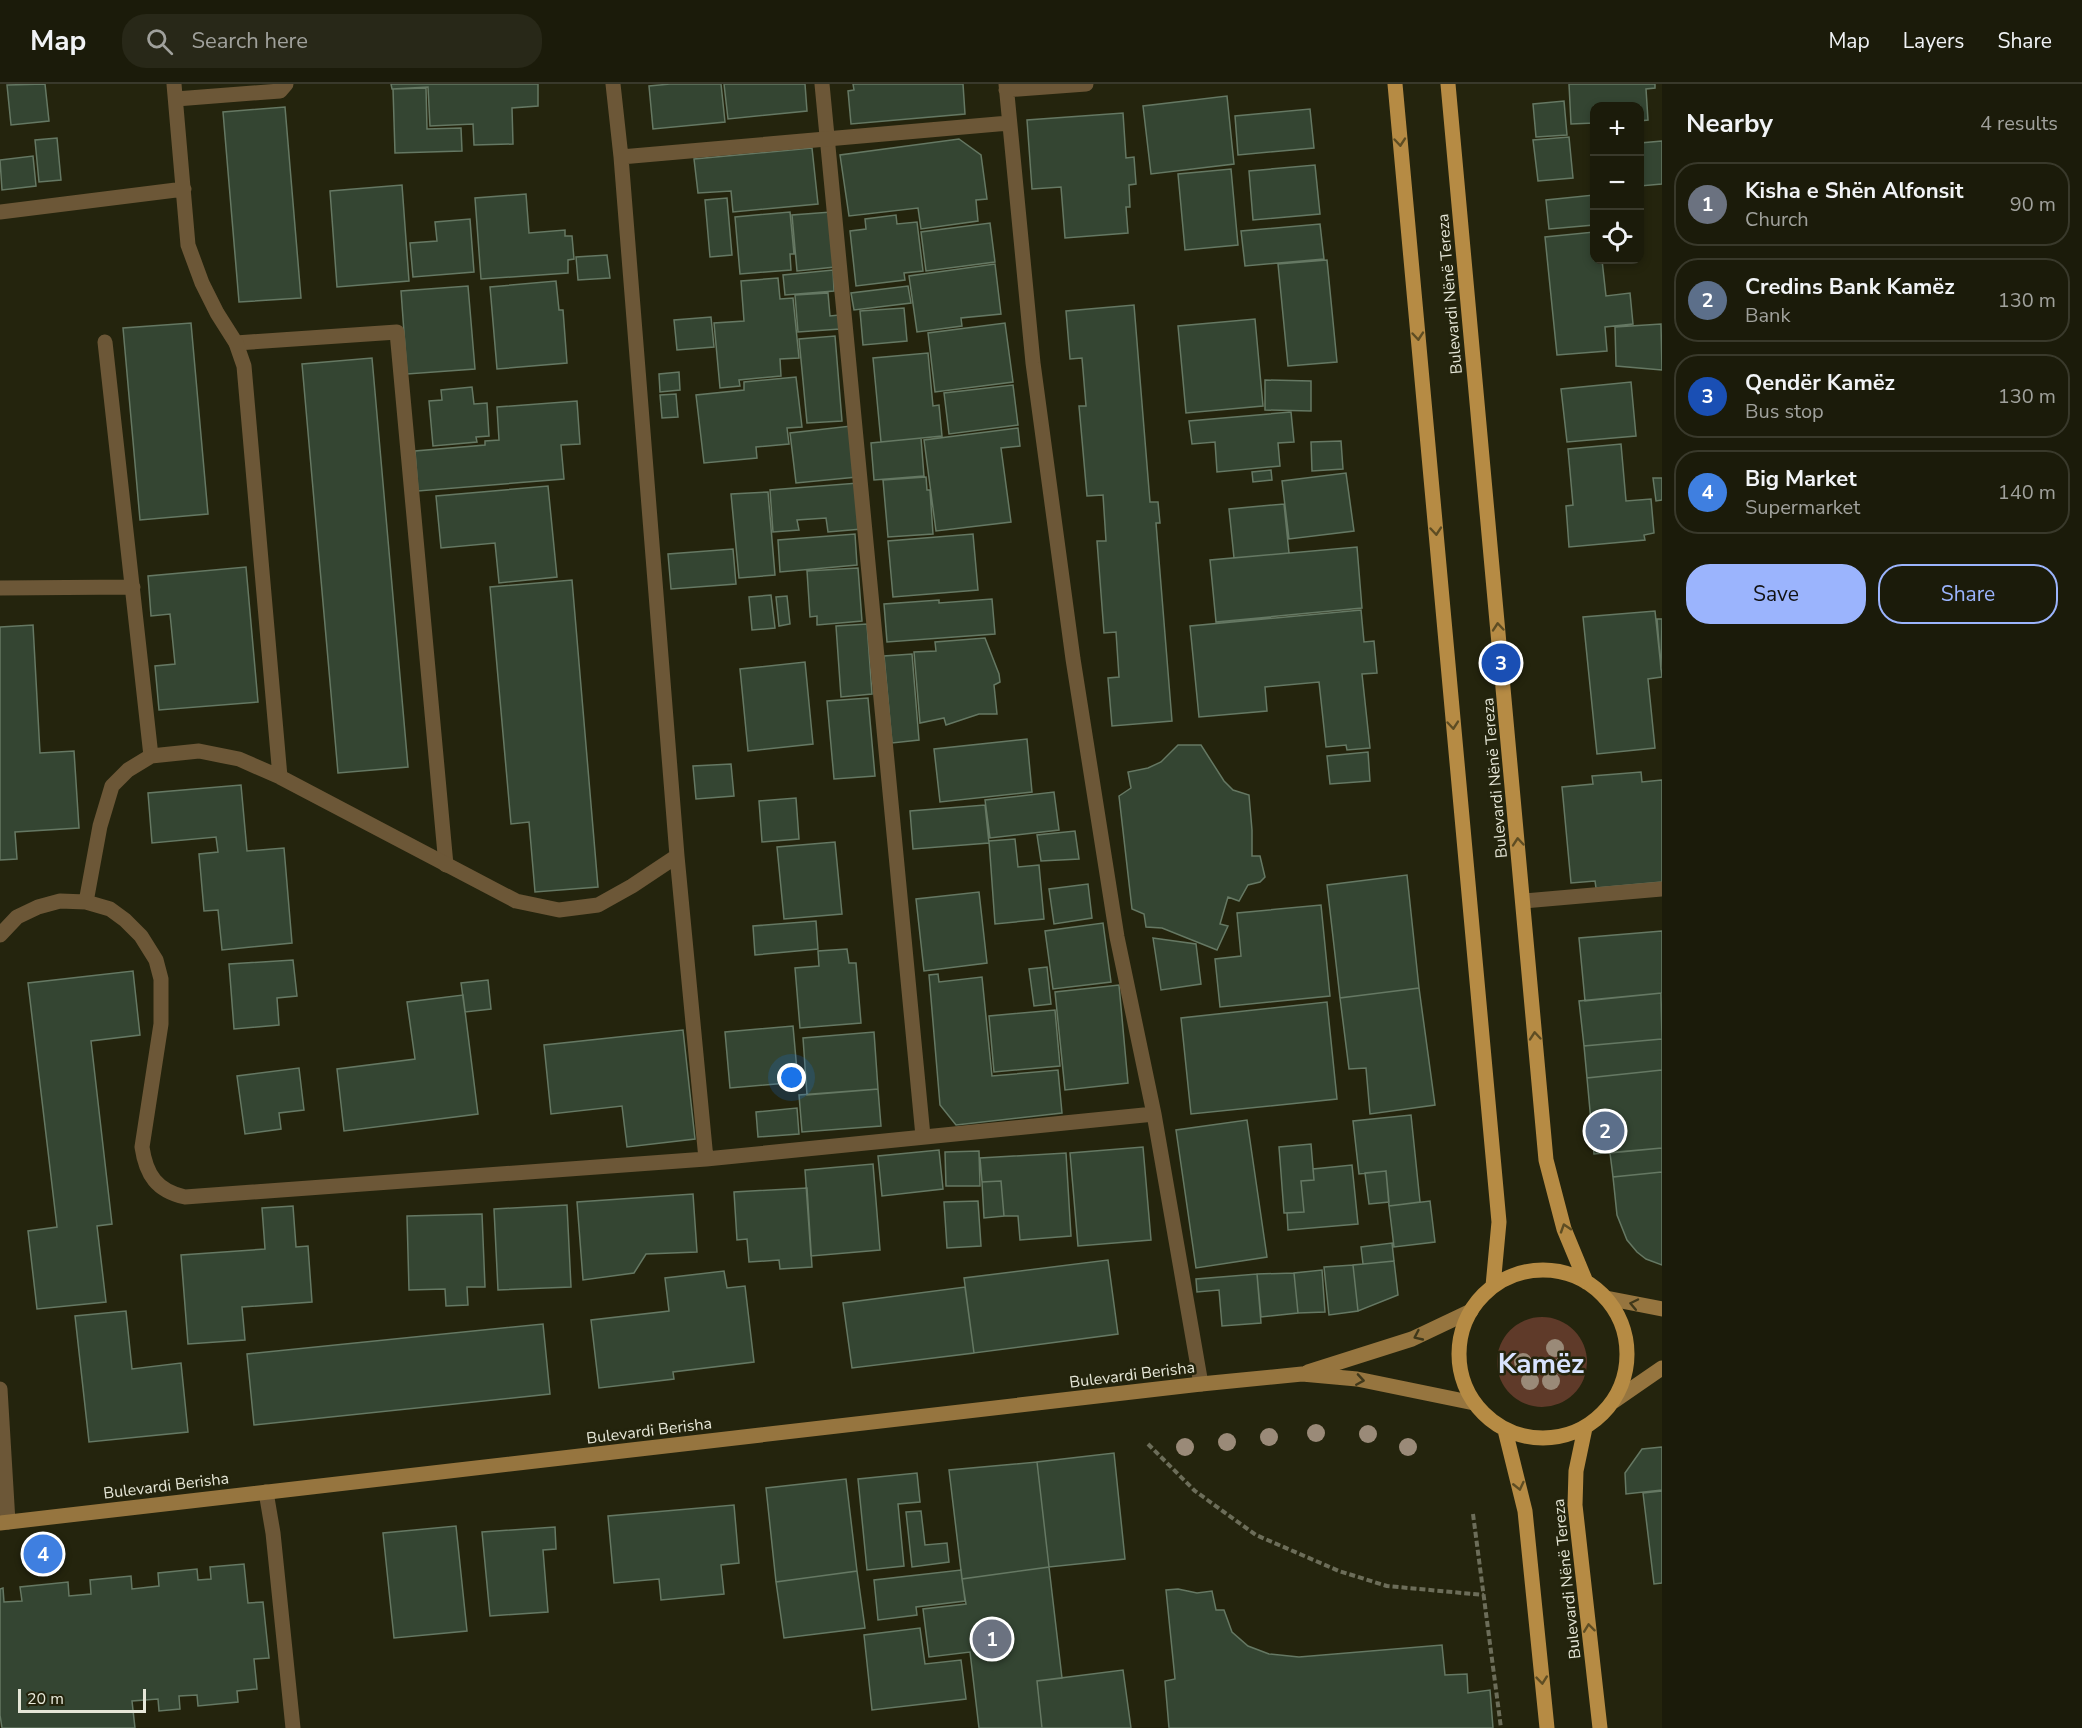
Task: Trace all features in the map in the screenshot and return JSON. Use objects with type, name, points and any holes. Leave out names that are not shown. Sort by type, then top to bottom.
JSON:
[{"type":"main road","points":[[1395,84],[1499,1222],[1493,1286]]},
{"type":"main road","name":"Bulevardi Nënë Tereza","points":[[1448,84],[1546,1160],[1564,1229],[1587,1282]]},
{"type":"main road","name":"Bulevardi Nënë Tereza","points":[[1539,1270],[1572,1275],[1587,1282],[1606,1298],[1616,1311],[1622,1325],[1628,1356],[1621,1386],[1614,1401],[1605,1412],[1585,1428],[1570,1435],[1537,1438],[1521,1436],[1505,1430],[1474,1403],[1461,1376],[1459,1360],[1462,1331],[1471,1311],[1493,1286],[1523,1272],[1539,1270]]},
{"type":"main road","points":[[1606,1298],[1662,1309]]},
{"type":"main road","name":"Bulevardi Berisha","points":[[1302,1374],[1412,1339],[1471,1311]]},
{"type":"main road","points":[[1614,1401],[1662,1368]]},
{"type":"main road","name":"Bulevardi Berisha","points":[[4,1522],[1302,1374],[1357,1379],[1474,1403]]},
{"type":"main road","name":"Bulevardi Nënë Tereza","points":[[1585,1428],[1576,1470],[1575,1505],[1600,1728]]},
{"type":"main road","name":"Bulevardi Nënë Tereza","points":[[1505,1430],[1525,1511],[1547,1728]]},
{"type":"street","points":[[280,777],[244,366],[236,343],[207,293],[188,244],[175,92],[280,91],[286,84]]},
{"type":"street","points":[[613,84],[621,157],[677,856],[706,1159]]},
{"type":"street","points":[[822,84],[923,1136]]},
{"type":"street","points":[[1086,84],[1006,87],[1033,363],[1073,658],[1117,937],[1154,1114],[1202,1384]]},
{"type":"street","points":[[621,157],[1010,123]]},
{"type":"street","points":[[0,212],[184,189]]},
{"type":"street","points":[[236,343],[397,332],[446,865]]},
{"type":"street","points":[[105,342],[151,756]]},
{"type":"street","points":[[0,588],[133,587]]},
{"type":"street","points":[[86,902],[100,826],[112,786],[128,770],[151,756],[199,751],[239,759],[280,777],[516,901],[559,910],[598,905],[677,856]]},
{"type":"street","points":[[1523,901],[1662,889]]},
{"type":"street","points":[[0,935],[17,917],[38,907],[60,901],[86,902],[110,909],[141,936],[156,960],[161,979],[161,1024],[142,1148],[145,1164],[154,1181],[170,1194],[185,1197],[706,1159],[1154,1114]]},
{"type":"street","points":[[0,1389],[4,1522]]},
{"type":"street","points":[[266,1492],[273,1533],[292,1728]]},
{"type":"path","points":[[1148,1444],[1195,1491],[1256,1535],[1339,1571],[1387,1586],[1484,1595]]},
{"type":"path","points":[[1473,1514],[1501,1728]]},
{"type":"shaded area","points":[[1542,1317],[1567,1325],[1579,1337],[1587,1362],[1579,1387],[1567,1399],[1542,1407],[1517,1399],[1505,1387],[1497,1362],[1505,1337],[1517,1325]]},
{"type":"building","points":[[45,84],[49,121],[11,125],[7,85]]},
{"type":"building","points":[[391,84],[538,84],[538,106],[512,108],[513,144],[474,145],[473,124],[430,126],[428,87],[392,89]]},
{"type":"building","points":[[721,84],[725,122],[653,129],[649,86]]},
{"type":"building","points":[[724,84],[805,84],[807,111],[728,119]]},
{"type":"building","points":[[853,84],[963,84],[965,114],[851,124],[848,91],[854,90]]},
{"type":"building","points":[[1569,84],[1655,84],[1655,88],[1646,89],[1648,120],[1644,120],[1644,102],[1590,102],[1590,123],[1571,124]]},
{"type":"building","points":[[426,88],[427,129],[461,128],[462,151],[395,153],[393,89]]},
{"type":"building","points":[[1227,96],[1234,164],[1151,174],[1143,106]]},
{"type":"building","points":[[1564,101],[1567,135],[1536,137],[1533,104]]},
{"type":"building","points":[[285,107],[301,298],[239,302],[223,112]]},
{"type":"building","points":[[1310,109],[1314,148],[1238,155],[1235,116]]},
{"type":"building","points":[[1123,113],[1126,158],[1134,157],[1136,184],[1129,185],[1130,207],[1126,207],[1128,233],[1065,238],[1061,187],[1032,189],[1027,120]]},
{"type":"building","points":[[1569,137],[1573,178],[1538,181],[1533,140]]},
{"type":"building","points":[[57,138],[61,180],[39,182],[35,140]]},
{"type":"building","points":[[959,139],[981,155],[987,199],[976,200],[978,221],[921,229],[918,208],[849,216],[840,155]]},
{"type":"building","points":[[1662,141],[1662,184],[1644,186],[1644,143]]},
{"type":"building","points":[[812,148],[818,204],[733,212],[731,191],[698,193],[694,159]]},
{"type":"building","points":[[33,156],[36,186],[2,190],[0,160]]},
{"type":"building","points":[[1315,165],[1320,214],[1253,220],[1249,171]]},
{"type":"building","points":[[1231,169],[1238,245],[1185,250],[1178,174]]},
{"type":"building","points":[[402,185],[409,281],[337,287],[330,191]]},
{"type":"building","points":[[526,194],[529,233],[565,230],[565,236],[572,236],[574,259],[568,260],[568,273],[481,279],[475,198]]},
{"type":"building","points":[[1590,195],[1590,225],[1549,229],[1546,200]]},
{"type":"building","points":[[727,198],[732,255],[710,257],[705,200]]},
{"type":"building","points":[[790,212],[794,254],[790,254],[791,270],[740,274],[735,217]]},
{"type":"building","points":[[831,212],[835,267],[797,271],[792,215]]},
{"type":"building","points":[[896,215],[897,224],[917,222],[923,271],[904,273],[905,280],[856,286],[850,231],[866,229],[865,219]]},
{"type":"building","points":[[470,219],[474,272],[413,277],[410,243],[437,241],[435,222]]},
{"type":"building","points":[[990,223],[995,262],[926,271],[921,232]]},
{"type":"building","points":[[1320,224],[1324,259],[1245,266],[1241,231]]},
{"type":"building","points":[[1590,232],[1590,264],[1602,264],[1606,296],[1630,293],[1633,324],[1605,327],[1607,351],[1557,355],[1545,237]]},
{"type":"building","points":[[607,255],[610,278],[578,280],[576,257]]},
{"type":"building","points":[[1327,260],[1337,362],[1288,366],[1278,264]]},
{"type":"building","points":[[995,264],[1001,314],[961,318],[962,326],[917,332],[909,276]]},
{"type":"building","points":[[833,270],[834,291],[785,295],[783,275]]},
{"type":"building","points":[[778,278],[780,299],[793,298],[799,358],[780,359],[781,376],[739,380],[740,386],[720,388],[714,323],[744,321],[741,281]]},
{"type":"building","points":[[556,281],[559,310],[563,310],[567,363],[497,369],[490,287]]},
{"type":"building","points":[[468,286],[475,369],[407,374],[401,291]]},
{"type":"building","points":[[908,286],[911,303],[854,310],[851,293]]},
{"type":"building","points":[[828,293],[830,316],[839,315],[840,329],[798,332],[795,295]]},
{"type":"building","points":[[1134,305],[1150,502],[1158,502],[1160,523],[1156,523],[1172,721],[1112,726],[1108,678],[1119,677],[1116,632],[1104,633],[1097,541],[1106,541],[1103,495],[1087,496],[1079,406],[1086,406],[1082,358],[1070,359],[1066,311]]},
{"type":"building","points":[[904,308],[907,341],[863,345],[860,311]]},
{"type":"building","points":[[711,317],[714,347],[677,350],[674,320]]},
{"type":"building","points":[[1255,319],[1263,406],[1186,413],[1178,326]]},
{"type":"building","points":[[191,323],[208,514],[140,520],[123,328]]},
{"type":"building","points":[[1005,323],[1013,382],[935,392],[928,333]]},
{"type":"building","points":[[1661,324],[1662,370],[1616,366],[1615,327]]},
{"type":"building","points":[[835,336],[842,421],[807,423],[799,339]]},
{"type":"building","points":[[928,353],[933,406],[939,405],[942,436],[881,442],[873,358]]},
{"type":"building","points":[[372,358],[408,767],[338,773],[302,364]]},
{"type":"building","points":[[679,372],[680,390],[660,392],[659,374]]},
{"type":"building","points":[[796,377],[802,427],[787,428],[789,444],[756,447],[757,458],[704,463],[696,395],[744,390],[744,382]]},
{"type":"building","points":[[1265,380],[1311,381],[1311,411],[1265,410]]},
{"type":"building","points":[[1631,382],[1636,436],[1567,442],[1561,389]]},
{"type":"building","points":[[1013,385],[1018,425],[949,434],[944,393]]},
{"type":"building","points":[[472,387],[474,404],[487,403],[489,436],[476,437],[477,442],[433,446],[429,401],[442,400],[441,390]]},
{"type":"building","points":[[676,394],[678,417],[662,418],[660,395]]},
{"type":"building","points":[[577,401],[580,444],[561,445],[564,479],[418,491],[415,451],[485,445],[485,441],[499,440],[497,407]]},
{"type":"building","points":[[1291,412],[1294,442],[1278,443],[1280,466],[1217,472],[1215,442],[1192,444],[1189,421]]},
{"type":"building","points":[[851,426],[857,477],[796,483],[790,433]]},
{"type":"building","points":[[1018,428],[1020,446],[1001,448],[1011,522],[936,531],[924,440]]},
{"type":"building","points":[[921,438],[924,476],[874,480],[871,443]]},
{"type":"building","points":[[1341,441],[1343,469],[1312,471],[1311,442]]},
{"type":"building","points":[[1621,444],[1626,501],[1651,499],[1654,533],[1644,535],[1645,540],[1569,547],[1566,506],[1573,505],[1568,449]]},
{"type":"building","points":[[1271,470],[1272,480],[1253,482],[1252,472]]},
{"type":"building","points":[[1346,473],[1354,531],[1289,539],[1282,481]]},
{"type":"building","points":[[926,477],[927,490],[930,490],[933,534],[888,537],[883,480]]},
{"type":"building","points":[[1653,478],[1662,478],[1662,500],[1656,501]]},
{"type":"building","points":[[858,483],[862,529],[828,532],[826,518],[797,520],[799,530],[773,532],[770,490]]},
{"type":"building","points":[[548,486],[557,577],[499,583],[495,543],[441,548],[436,496]]},
{"type":"building","points":[[768,492],[775,575],[739,578],[731,494]]},
{"type":"building","points":[[1284,504],[1289,553],[1234,558],[1229,509]]},
{"type":"building","points":[[855,534],[857,565],[780,572],[778,540]]},
{"type":"building","points":[[973,534],[978,590],[893,597],[888,541]]},
{"type":"building","points":[[1357,547],[1362,608],[1216,622],[1210,560]]},
{"type":"building","points":[[733,549],[736,584],[671,589],[668,554]]},
{"type":"building","points":[[246,567],[258,702],[159,710],[155,666],[175,664],[170,614],[151,616],[148,576]]},
{"type":"building","points":[[858,568],[862,621],[817,625],[817,616],[810,617],[807,571]]},
{"type":"building","points":[[572,580],[598,887],[535,892],[529,822],[511,824],[490,587]]},
{"type":"building","points":[[771,595],[775,628],[752,630],[749,597]]},
{"type":"building","points":[[787,596],[790,624],[779,626],[776,597]]},
{"type":"building","points":[[992,599],[995,634],[887,642],[884,604]]},
{"type":"building","points":[[1361,610],[1364,642],[1374,641],[1377,673],[1362,674],[1370,748],[1347,750],[1346,745],[1326,747],[1319,682],[1265,687],[1267,711],[1199,717],[1190,626]]},
{"type":"building","points":[[1655,611],[1662,677],[1648,679],[1655,748],[1597,754],[1583,617]]},
{"type":"building","points":[[1657,619],[1662,619],[1661,670]]},
{"type":"building","points":[[867,624],[872,694],[841,697],[836,626]]},
{"type":"building","points":[[33,625],[40,753],[74,751],[79,828],[15,832],[17,859],[0,860],[0,627]]},
{"type":"building","points":[[985,638],[999,674],[1000,682],[994,685],[997,714],[979,714],[946,725],[944,718],[920,723],[914,652],[936,651],[935,642]]},
{"type":"building","points":[[912,654],[919,740],[892,743],[884,656]]},
{"type":"building","points":[[805,662],[813,744],[748,751],[740,669]]},
{"type":"building","points":[[868,698],[875,776],[834,779],[827,701]]},
{"type":"building","points":[[1027,739],[1032,792],[940,802],[934,749]]},
{"type":"building","points":[[1178,745],[1201,745],[1224,781],[1233,790],[1249,795],[1252,856],[1260,856],[1265,877],[1260,882],[1248,885],[1239,901],[1228,897],[1220,924],[1228,926],[1217,950],[1162,928],[1146,927],[1144,914],[1132,909],[1119,796],[1131,788],[1128,772],[1148,768],[1161,762]]},
{"type":"building","points":[[1368,752],[1370,781],[1330,784],[1327,756]]},
{"type":"building","points":[[731,764],[734,796],[696,799],[693,766]]},
{"type":"building","points":[[1641,772],[1642,782],[1662,780],[1662,882],[1596,888],[1595,881],[1571,883],[1562,787],[1593,784],[1592,776]]},
{"type":"building","points":[[241,785],[247,851],[284,848],[292,943],[222,950],[218,910],[204,911],[199,854],[218,852],[216,837],[152,843],[148,793]]},
{"type":"building","points":[[1054,792],[1059,830],[990,838],[985,800]]},
{"type":"building","points":[[796,798],[799,839],[762,842],[759,801]]},
{"type":"building","points":[[985,805],[989,843],[913,849],[910,811]]},
{"type":"building","points":[[1075,831],[1079,859],[1041,861],[1037,835]]},
{"type":"building","points":[[1015,839],[1018,867],[1039,865],[1044,919],[995,924],[989,841]]},
{"type":"building","points":[[835,842],[842,914],[784,919],[777,847]]},
{"type":"building","points":[[1407,875],[1419,988],[1340,998],[1327,885]]},
{"type":"building","points":[[1088,884],[1092,918],[1054,924],[1049,889]]},
{"type":"building","points":[[979,892],[987,963],[924,971],[916,899]]},
{"type":"building","points":[[1321,905],[1330,996],[1220,1007],[1215,959],[1241,956],[1237,913]]},
{"type":"building","points":[[816,921],[818,949],[755,955],[753,926]]},
{"type":"building","points":[[1103,923],[1111,982],[1053,989],[1045,931]]},
{"type":"building","points":[[1662,931],[1662,993],[1585,1001],[1579,938]]},
{"type":"building","points":[[1153,938],[1196,944],[1201,984],[1161,990]]},
{"type":"building","points":[[847,949],[849,963],[856,963],[861,1023],[800,1028],[795,968],[819,966],[818,951]]},
{"type":"building","points":[[293,960],[297,996],[277,998],[279,1025],[234,1029],[229,964]]},
{"type":"building","points":[[1047,967],[1051,1004],[1034,1006],[1029,969]]},
{"type":"building","points":[[133,971],[140,1035],[91,1041],[112,1224],[97,1226],[106,1302],[37,1309],[28,1231],[57,1227],[28,983]]},
{"type":"building","points":[[938,974],[939,982],[982,977],[992,1076],[1058,1070],[1062,1113],[956,1125],[940,1105],[929,975]]},
{"type":"building","points":[[488,980],[491,1009],[465,1012],[461,983]]},
{"type":"building","points":[[1119,985],[1128,1083],[1065,1090],[1055,992]]},
{"type":"building","points":[[1419,988],[1435,1105],[1370,1114],[1366,1068],[1349,1069],[1340,998]]},
{"type":"building","points":[[1661,993],[1662,1039],[1584,1046],[1579,1001]]},
{"type":"building","points":[[463,995],[478,1114],[344,1131],[337,1069],[415,1059],[407,1002]]},
{"type":"building","points":[[1327,1002],[1337,1099],[1191,1114],[1181,1018]]},
{"type":"building","points":[[1055,1010],[1060,1066],[994,1072],[989,1016]]},
{"type":"building","points":[[793,1026],[798,1082],[730,1088],[725,1032]]},
{"type":"building","points":[[683,1030],[695,1139],[627,1147],[622,1106],[551,1114],[544,1045]]},
{"type":"building","points":[[874,1032],[878,1089],[807,1095],[803,1038]]},
{"type":"building","points":[[1662,1039],[1662,1070],[1587,1078],[1584,1046]]},
{"type":"building","points":[[299,1068],[304,1110],[279,1113],[281,1129],[245,1134],[237,1076]]},
{"type":"building","points":[[1662,1070],[1662,1148],[1594,1154],[1587,1078]]},
{"type":"building","points":[[878,1089],[881,1126],[802,1132],[799,1095]]},
{"type":"building","points":[[797,1108],[799,1134],[758,1137],[756,1112]]},
{"type":"building","points":[[1411,1115],[1420,1202],[1389,1206],[1386,1171],[1359,1174],[1353,1121]]},
{"type":"building","points":[[1247,1120],[1267,1257],[1196,1268],[1176,1130]]},
{"type":"building","points":[[1311,1144],[1314,1180],[1301,1181],[1304,1212],[1284,1213],[1279,1147]]},
{"type":"building","points":[[1143,1147],[1151,1240],[1078,1246],[1070,1153]]},
{"type":"building","points":[[1662,1148],[1662,1172],[1613,1177],[1610,1153]]},
{"type":"building","points":[[939,1150],[943,1189],[882,1196],[878,1156]]},
{"type":"building","points":[[979,1151],[980,1186],[946,1186],[945,1152]]},
{"type":"building","points":[[1066,1153],[1071,1236],[1020,1240],[1018,1216],[1004,1216],[1001,1181],[982,1182],[980,1158]]},
{"type":"building","points":[[873,1164],[880,1250],[811,1256],[805,1170]]},
{"type":"building","points":[[1352,1165],[1358,1224],[1288,1230],[1287,1213],[1304,1212],[1301,1181],[1314,1180],[1313,1169]]},
{"type":"building","points":[[1386,1171],[1389,1202],[1369,1204],[1365,1173]]},
{"type":"building","points":[[1662,1172],[1662,1265],[1646,1259],[1627,1240],[1617,1215],[1613,1177]]},
{"type":"building","points":[[1001,1181],[1004,1216],[984,1218],[982,1182]]},
{"type":"building","points":[[807,1188],[812,1267],[780,1269],[779,1260],[749,1262],[747,1239],[737,1240],[734,1192]]},
{"type":"building","points":[[693,1194],[697,1252],[646,1254],[634,1273],[583,1280],[577,1202]]},
{"type":"building","points":[[978,1201],[981,1246],[947,1248],[944,1202]]},
{"type":"building","points":[[1430,1201],[1435,1242],[1394,1247],[1389,1206]]},
{"type":"building","points":[[567,1205],[571,1287],[498,1290],[494,1209]]},
{"type":"building","points":[[293,1206],[296,1247],[308,1246],[312,1302],[242,1307],[245,1340],[188,1344],[181,1255],[265,1249],[262,1208]]},
{"type":"building","points":[[482,1214],[485,1287],[467,1287],[468,1305],[446,1306],[445,1289],[409,1290],[407,1216]]},
{"type":"building","points":[[1392,1243],[1394,1261],[1363,1264],[1361,1247]]},
{"type":"building","points":[[1108,1260],[1118,1334],[974,1353],[964,1278]]},
{"type":"building","points":[[1394,1261],[1398,1295],[1358,1311],[1353,1265]]},
{"type":"building","points":[[1353,1265],[1358,1311],[1329,1315],[1324,1267]]},
{"type":"building","points":[[1322,1270],[1325,1312],[1298,1313],[1294,1273]]},
{"type":"building","points":[[724,1271],[727,1288],[745,1286],[754,1362],[673,1372],[674,1379],[599,1388],[591,1320],[669,1311],[665,1278]]},
{"type":"building","points":[[1294,1273],[1298,1313],[1261,1317],[1257,1274]]},
{"type":"building","points":[[1257,1274],[1261,1323],[1222,1326],[1219,1290],[1197,1292],[1196,1279]]},
{"type":"building","points":[[965,1287],[974,1353],[852,1368],[843,1303]]},
{"type":"building","points":[[126,1311],[132,1369],[181,1363],[188,1432],[89,1442],[75,1316]]},
{"type":"building","points":[[543,1324],[550,1394],[254,1425],[247,1354]]},
{"type":"building","points":[[1662,1447],[1662,1490],[1626,1494],[1625,1473],[1642,1449]]},
{"type":"building","points":[[1114,1453],[1125,1559],[1049,1567],[1037,1462]]},
{"type":"building","points":[[1037,1462],[1049,1567],[962,1579],[949,1470]]},
{"type":"building","points":[[917,1473],[920,1502],[898,1504],[904,1566],[867,1570],[858,1479]]},
{"type":"building","points":[[846,1479],[857,1571],[776,1582],[766,1488]]},
{"type":"building","points":[[1662,1491],[1662,1583],[1654,1584],[1643,1493]]},
{"type":"building","points":[[734,1505],[739,1563],[721,1565],[724,1594],[661,1600],[659,1579],[614,1583],[608,1516]]},
{"type":"building","points":[[921,1511],[925,1545],[947,1543],[949,1562],[912,1567],[906,1512]]},
{"type":"building","points":[[456,1526],[467,1631],[394,1638],[383,1533]]},
{"type":"building","points":[[555,1527],[556,1549],[543,1550],[548,1612],[490,1616],[482,1532]]},
{"type":"building","points":[[244,1564],[248,1603],[263,1602],[269,1658],[254,1659],[257,1689],[237,1691],[238,1702],[198,1706],[197,1695],[179,1696],[180,1709],[159,1711],[158,1699],[132,1701],[135,1728],[2,1728],[0,1715],[0,1589],[3,1588],[4,1602],[22,1601],[20,1587],[68,1582],[69,1596],[91,1594],[90,1580],[131,1576],[132,1589],[159,1586],[158,1573],[197,1569],[198,1580],[211,1579],[210,1567]]},
{"type":"building","points":[[1049,1567],[1062,1678],[1037,1681],[1042,1728],[979,1728],[970,1652],[929,1657],[923,1609],[966,1604],[962,1579]]},
{"type":"building","points":[[961,1570],[965,1601],[916,1607],[917,1615],[878,1620],[874,1580]]},
{"type":"building","points":[[857,1571],[865,1628],[784,1638],[776,1582]]},
{"type":"building","points":[[1178,1589],[1197,1593],[1212,1591],[1216,1610],[1224,1610],[1232,1632],[1248,1646],[1269,1654],[1299,1657],[1442,1645],[1445,1675],[1467,1674],[1468,1693],[1490,1690],[1493,1728],[1169,1728],[1165,1681],[1175,1679],[1166,1590]]},
{"type":"building","points":[[920,1628],[925,1664],[961,1660],[966,1699],[872,1710],[864,1635]]},
{"type":"building","points":[[1123,1670],[1131,1728],[1042,1728],[1037,1681]]},
{"type":"place","name":"Qendër Kamëz","points":[[1501,663]]},
{"type":"place","name":"Credins Bank Kamëz","points":[[1605,1131]]},
{"type":"place","name":"Big Market","points":[[43,1554]]},
{"type":"place","name":"Kisha e Shën Alfonsit","points":[[992,1639]]},
{"type":"district","name":"Kamëz","points":[[1541,1363]]}]
